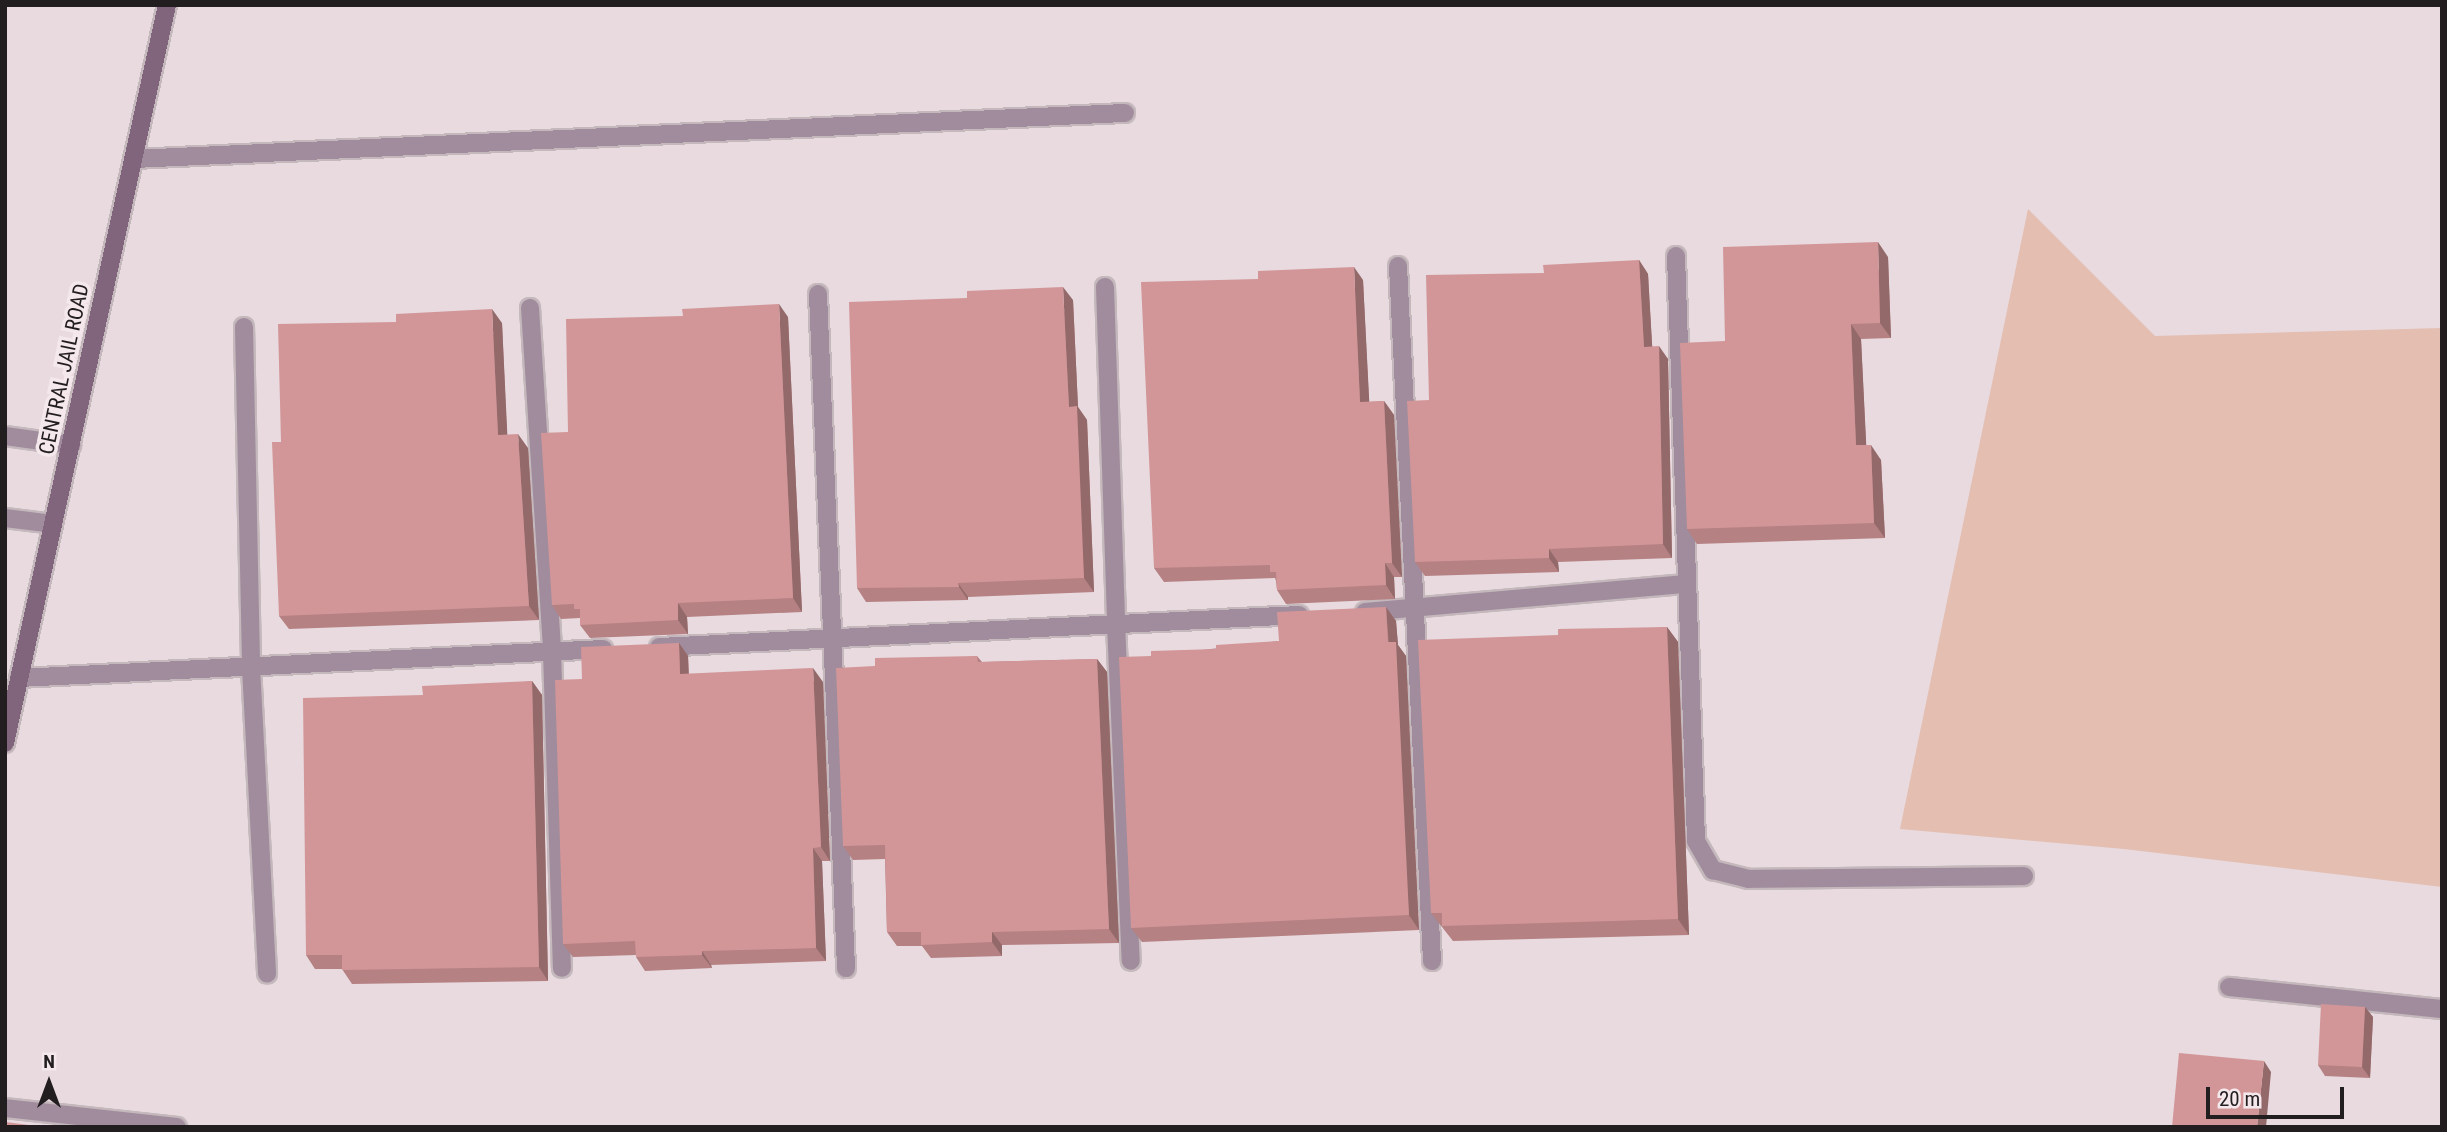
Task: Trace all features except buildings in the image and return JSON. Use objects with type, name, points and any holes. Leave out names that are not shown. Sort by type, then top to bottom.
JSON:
[{"type":"main road","name":"CENTRAL JAIL ROAD","points":[[5,743],[167,5]]},
{"type":"street","points":[[134,159],[1125,113]]},
{"type":"street","points":[[1676,256],[1696,841],[1713,870],[1748,879],[2024,876]]},
{"type":"street","points":[[1398,266],[1417,609],[1432,961]]},
{"type":"street","points":[[1105,287],[1131,961]]},
{"type":"street","points":[[818,294],[846,968]]},
{"type":"street","points":[[530,308],[552,652],[562,968]]},
{"type":"street","points":[[244,327],[251,667],[267,974]]},
{"type":"street","points":[[5,436],[71,444]]},
{"type":"street","points":[[5,518],[53,524]]},
{"type":"street","points":[[1348,613],[1686,584]]},
{"type":"street","points":[[19,678],[1321,614]]},
{"type":"street","points":[[2229,988],[2442,1009]]},
{"type":"street","points":[[5,1108],[177,1127]]},
{"type":"shaded area","points":[[2028,209],[2155,336],[2442,328],[2442,887],[2124,849],[1900,829]]}]
